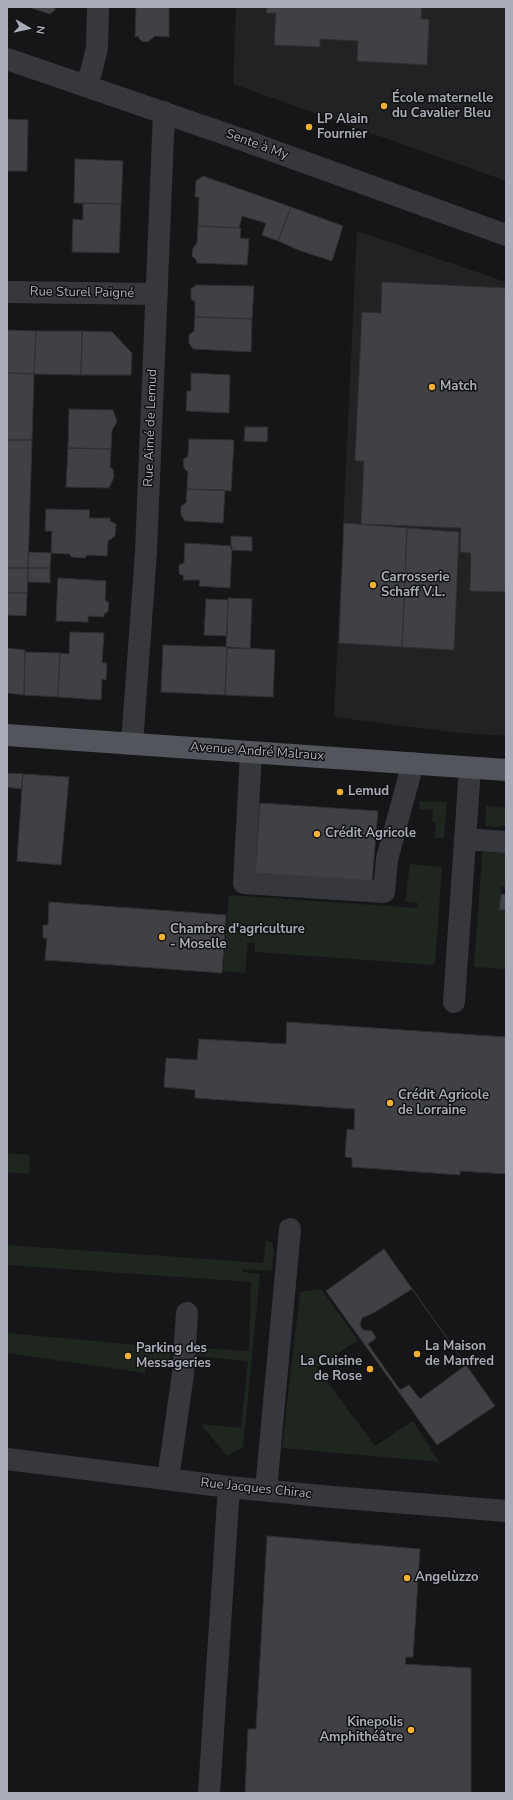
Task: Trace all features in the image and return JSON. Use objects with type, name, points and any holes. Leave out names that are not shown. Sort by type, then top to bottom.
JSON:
[{"type":"main road","name":"Avenue André Malraux","points":[[7,735],[506,770]]},
{"type":"street","points":[[85,85],[91,72],[97,48],[98,7]]},
{"type":"street","name":"Sente à My","points":[[7,59],[164,112],[506,235]]},
{"type":"street","name":"Rue Aimé de Lemud","points":[[132,744],[146,552],[164,112]]},
{"type":"street","name":"Rue Sturel Paigné","points":[[7,292],[157,294]]},
{"type":"street","points":[[251,752],[244,883],[384,892],[387,859],[413,763]]},
{"type":"street","points":[[454,1002],[470,768]]},
{"type":"street","points":[[465,839],[506,842]]},
{"type":"street","points":[[266,1490],[290,1229]]},
{"type":"street","points":[[168,1479],[183,1374],[187,1313]]},
{"type":"street","name":"Rue Jacques Chirac","points":[[7,1459],[229,1487],[506,1510]]},
{"type":"street","points":[[209,1793],[229,1487]]},
{"type":"shaded area","name":"École maternelle du Cavalier Bleu","points":[[236,7],[506,7],[506,181],[233,84]]},
{"type":"shaded area","points":[[357,231],[506,282],[506,736],[450,732],[334,717]]},
{"type":"shaded area","points":[[420,801],[447,802],[444,838],[434,838],[436,823],[432,821],[433,810],[421,809],[419,807]]},
{"type":"shaded area","points":[[486,806],[506,808],[506,825],[497,827],[485,826]]},
{"type":"shaded area","points":[[484,852],[506,853],[506,887],[501,887],[499,909],[506,910],[506,969],[474,967],[482,855]]},
{"type":"shaded area","points":[[410,864],[442,867],[435,965],[255,952],[255,943],[248,942],[245,973],[223,971],[229,895],[417,908],[418,903],[405,901]]},
{"type":"shaded area","points":[[7,1153],[30,1155],[29,1174],[7,1172]]},
{"type":"shaded area","points":[[266,1240],[272,1243],[274,1250],[272,1271],[242,1269],[243,1272],[260,1274],[243,1447],[228,1455],[225,1454],[201,1424],[241,1428],[248,1361],[196,1356],[196,1348],[249,1351],[251,1282],[7,1265],[7,1245],[263,1263]]},
{"type":"shaded area","points":[[321,1289],[358,1340],[317,1368],[375,1446],[413,1421],[439,1462],[282,1448],[300,1292]]},
{"type":"shaded area","points":[[7,1333],[171,1348],[170,1367],[146,1364],[145,1373],[7,1353]]},
{"type":"building","points":[[28,7],[55,7],[55,10],[50,14]]},
{"type":"building","points":[[136,7],[169,7],[169,37],[155,36],[149,41],[144,42],[140,40],[138,36],[135,37]]},
{"type":"building","points":[[267,7],[422,7],[421,19],[429,19],[427,65],[357,61],[358,41],[320,39],[320,47],[274,45],[276,13],[266,13]]},
{"type":"building","points":[[7,119],[28,120],[27,171],[7,171]]},
{"type":"building","points":[[75,159],[123,161],[121,204],[74,203]]},
{"type":"building","points":[[203,176],[291,207],[278,241],[262,235],[266,223],[242,216],[239,228],[198,226],[199,197],[195,197],[196,181]]},
{"type":"building","points":[[83,203],[121,204],[119,253],[72,252],[73,219],[83,220]]},
{"type":"building","points":[[291,207],[343,226],[332,261],[301,251],[278,241]]},
{"type":"building","points":[[198,226],[241,228],[240,238],[249,239],[247,265],[196,263],[197,261],[192,256],[193,248],[197,243]]},
{"type":"building","name":"Match","points":[[382,282],[506,288],[506,592],[470,591],[471,553],[460,552],[461,528],[361,524],[364,461],[355,461],[362,312],[381,313]]},
{"type":"building","points":[[196,285],[254,286],[252,319],[195,317],[195,302],[191,299],[191,289]]},
{"type":"building","points":[[195,317],[252,319],[251,352],[193,349],[189,343],[189,335],[194,331]]},
{"type":"building","points":[[7,330],[36,331],[34,374],[7,373]]},
{"type":"building","points":[[36,331],[82,331],[81,375],[34,374]]},
{"type":"building","points":[[82,331],[112,332],[132,353],[131,375],[81,375]]},
{"type":"building","points":[[7,373],[34,374],[32,440],[7,440]]},
{"type":"building","points":[[191,373],[230,375],[229,413],[186,411],[187,391],[191,391]]},
{"type":"building","points":[[69,409],[113,410],[117,422],[112,430],[111,449],[68,448]]},
{"type":"building","points":[[245,427],[268,427],[267,442],[244,441]]},
{"type":"building","points":[[189,439],[234,440],[231,491],[187,489],[188,472],[184,468],[183,460],[188,456]]},
{"type":"building","points":[[7,440],[32,440],[28,568],[7,568]]},
{"type":"building","points":[[68,448],[111,449],[110,467],[113,469],[114,477],[109,488],[66,487]]},
{"type":"building","points":[[187,489],[225,490],[223,523],[185,521],[181,515],[181,506],[186,503]]},
{"type":"building","points":[[46,509],[90,510],[89,518],[110,518],[110,521],[116,524],[115,536],[108,541],[107,556],[87,555],[85,558],[72,557],[69,554],[51,553],[52,531],[45,531]]},
{"type":"building","name":"Carrosserie Schaff V.L.","points":[[344,523],[407,528],[402,647],[339,643]]},
{"type":"building","points":[[407,528],[459,532],[454,650],[402,647]]},
{"type":"building","points":[[231,536],[252,537],[252,551],[231,550]]},
{"type":"building","points":[[185,543],[232,546],[230,588],[199,586],[200,580],[183,580],[184,576],[179,574],[179,565],[184,563]]},
{"type":"building","points":[[29,552],[51,553],[50,568],[28,568]]},
{"type":"building","points":[[7,568],[28,568],[27,593],[7,593]]},
{"type":"building","points":[[28,568],[50,568],[50,583],[28,582]]},
{"type":"building","points":[[58,578],[106,581],[105,600],[109,603],[108,612],[104,614],[104,617],[88,616],[88,622],[56,621]]},
{"type":"building","points":[[7,593],[27,593],[26,616],[7,615]]},
{"type":"building","points":[[228,598],[252,599],[250,649],[226,648]]},
{"type":"building","points":[[206,599],[228,600],[227,636],[204,635]]},
{"type":"building","points":[[70,632],[104,633],[102,663],[107,663],[106,680],[102,679],[101,700],[58,697],[60,653],[69,654]]},
{"type":"building","points":[[163,645],[227,647],[225,695],[161,692]]},
{"type":"building","points":[[227,647],[275,650],[273,697],[225,695]]},
{"type":"building","points":[[7,648],[25,650],[24,695],[7,693]]},
{"type":"building","points":[[25,652],[60,653],[58,697],[24,695]]},
{"type":"building","points":[[7,773],[23,774],[21,789],[7,787]]},
{"type":"building","points":[[23,774],[69,777],[61,865],[17,861]]},
{"type":"building","name":"Crédit Agricole","points":[[260,803],[378,811],[372,882],[255,873]]},
{"type":"building","points":[[501,894],[506,895],[506,910],[499,910]]},
{"type":"building","points":[[49,902],[226,915],[222,973],[45,960],[47,938],[43,938],[43,925],[48,925]]},
{"type":"building","name":"Crédit Agricole de Lorraine","points":[[287,1022],[506,1037],[506,1174],[460,1171],[460,1175],[352,1167],[352,1158],[345,1157],[347,1129],[354,1130],[355,1109],[195,1098],[195,1090],[164,1087],[166,1058],[197,1060],[199,1039],[286,1044]]},
{"type":"building","points":[[384,1249],[495,1406],[437,1445],[326,1291]]},
{"type":"building","name":"La Maison de Manfred","points":[[412,1289],[466,1365],[420,1399],[409,1385],[400,1390],[368,1344],[376,1338],[372,1331],[363,1330],[360,1325],[362,1318],[375,1312]]},
{"type":"building","points":[[267,1536],[420,1549],[413,1657],[406,1657],[405,1664],[471,1668],[471,1793],[245,1793],[248,1729],[256,1729]]},
{"type":"place","name":"École maternelle du Cavalier Bleu","points":[[384,106]]},
{"type":"place","name":"LP Alain Fournier","points":[[309,127]]},
{"type":"place","name":"Match","points":[[432,387]]},
{"type":"place","name":"Carrosserie Schaff V.L.","points":[[373,585]]},
{"type":"place","name":"Lemud","points":[[340,792]]},
{"type":"place","name":"Crédit Agricole","points":[[317,834]]},
{"type":"place","name":"Chambre d'agriculture - Moselle","points":[[162,937]]},
{"type":"place","name":"Crédit Agricole de Lorraine","points":[[390,1103]]},
{"type":"place","name":"La Maison de Manfred","points":[[417,1354]]},
{"type":"place","name":"Parking des Messageries","points":[[128,1356]]},
{"type":"place","name":"La Cuisine de Rose","points":[[370,1369]]},
{"type":"place","name":"Angelùzzo","points":[[407,1578]]},
{"type":"place","name":"Kinepolis Amphithéâtre","points":[[411,1730]]}]
